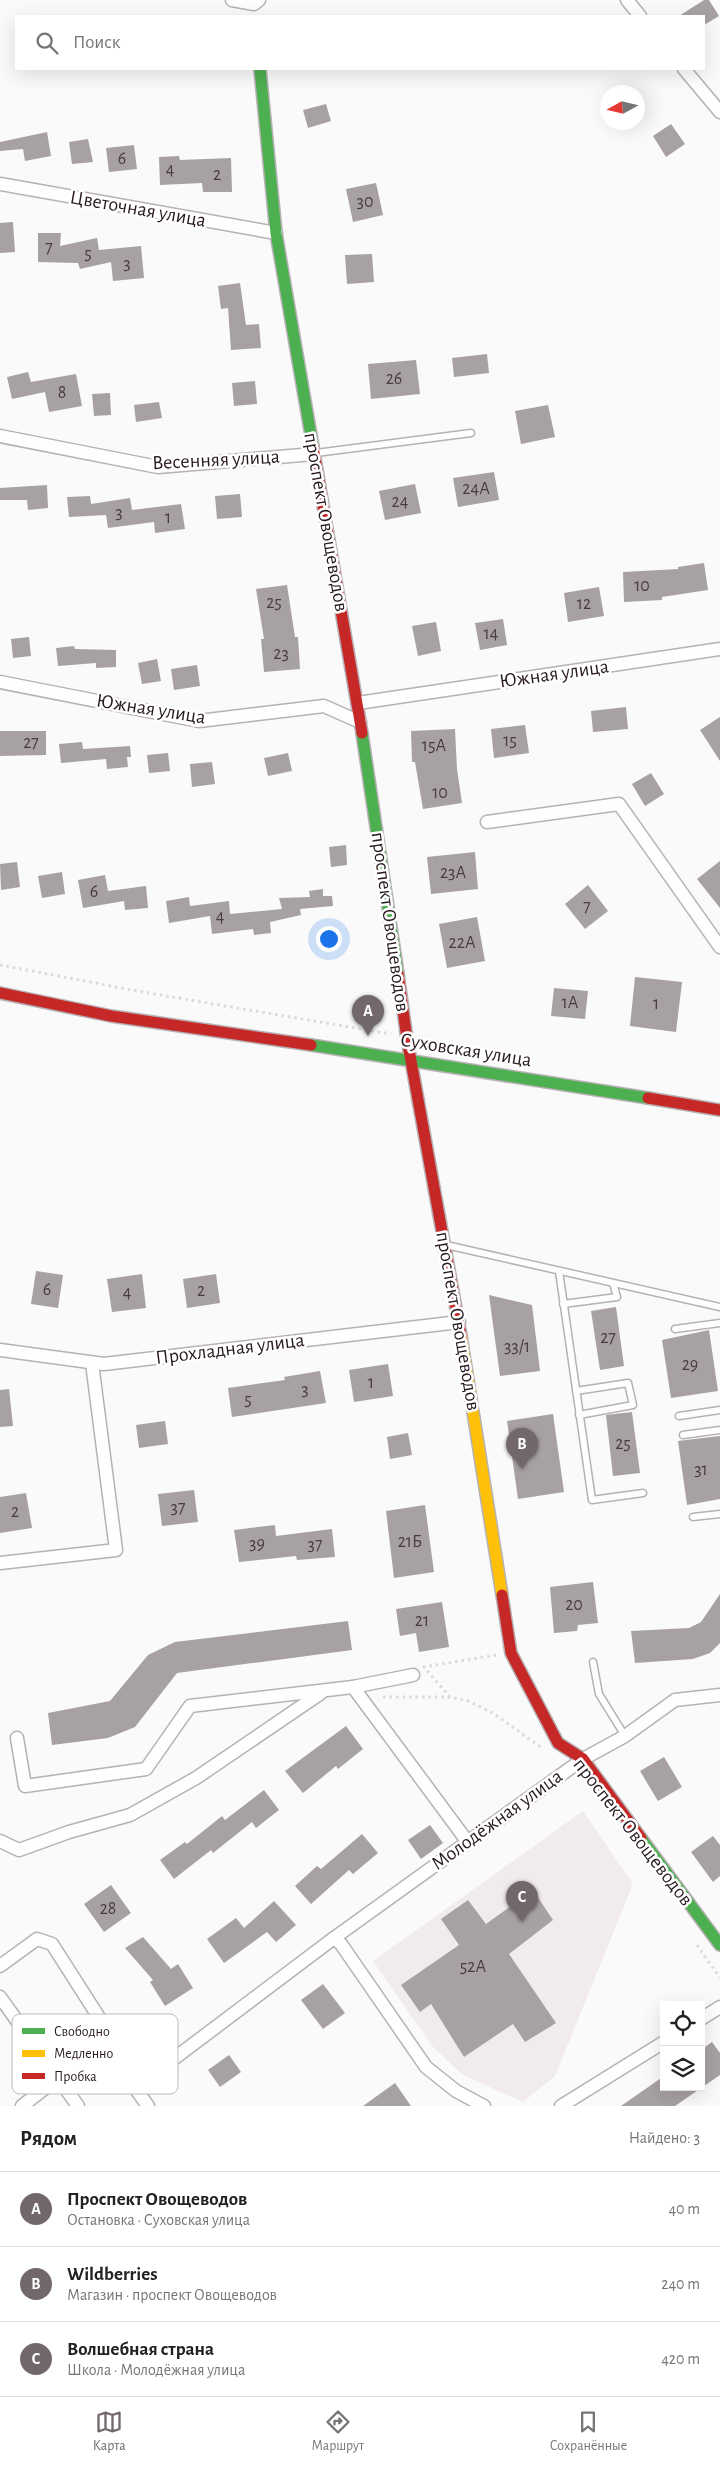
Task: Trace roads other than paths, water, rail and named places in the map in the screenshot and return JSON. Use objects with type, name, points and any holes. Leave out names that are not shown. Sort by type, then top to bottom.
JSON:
[{"type":"street","points":[[232,0],[255,5]]},
{"type":"street","points":[[627,0],[639,15]]},
{"type":"street","name":"проспект Овощеводов","points":[[260,70],[276,233],[358,703],[411,1060],[459,1322],[511,1653],[558,1743],[583,1759],[720,1945]]},
{"type":"street","points":[[685,70],[720,112]]},
{"type":"street","name":"Цветочная улица","points":[[0,184],[276,233]]},
{"type":"street","name":"Весенняя улица","points":[[0,436],[158,467],[314,454]]},
{"type":"street","name":"Южная улица","points":[[358,703],[720,649]]},
{"type":"street","name":"Южная улица","points":[[0,682],[199,720],[324,706],[360,722]]},
{"type":"street","points":[[488,822],[619,804],[720,947]]},
{"type":"street","name":"Суховская улица","points":[[0,993],[111,1016],[411,1060],[720,1110]]},
{"type":"street","name":"Прохладная улица","points":[[0,1350],[104,1364],[459,1322]]},
{"type":"street","points":[[0,1563],[116,1550],[92,1363]]},
{"type":"street","points":[[17,1738],[25,1786],[146,1768],[190,1706],[353,1688],[413,1675]]},
{"type":"street","points":[[353,1688],[467,1841]]},
{"type":"street","points":[[0,1841],[19,1850],[69,1832],[130,1814],[196,1778],[323,1692]]},
{"type":"street","name":"Молодёжная улица","points":[[178,2056],[334,1938],[583,1759],[625,1736],[675,1700],[720,1695]]},
{"type":"street","points":[[334,1938],[341,1944],[426,2067],[456,2091],[484,2106]]},
{"type":"street","points":[[0,1966],[37,1939],[52,1944],[97,2014]]},
{"type":"street","points":[[0,1997],[12,2014]]},
{"type":"street","points":[[705,2016],[720,2007]]},
{"type":"street","points":[[561,2106],[660,2044]]},
{"type":"street","points":[[22,2106],[37,2094]]},
{"type":"street","points":[[69,2094],[78,2106]]},
{"type":"street","points":[[139,2094],[148,2106]]},
{"type":"lane","points":[[314,454],[471,433]]},
{"type":"lane","points":[[445,1245],[720,1308]]},
{"type":"lane","points":[[559,1271],[592,1500],[642,1493]]},
{"type":"lane","points":[[563,1304],[617,1297],[613,1283]]},
{"type":"lane","points":[[675,1329],[720,1323]]},
{"type":"lane","points":[[576,1391],[628,1383],[633,1405],[579,1415]]},
{"type":"lane","points":[[679,1416],[720,1410]]},
{"type":"lane","points":[[683,1435],[720,1430]]},
{"type":"lane","points":[[693,1517],[720,1514]]},
{"type":"lane","points":[[593,1662],[599,1694],[625,1736]]},
{"type":"place","name":"Проспект Овощеводов","points":[[368,1036]]},
{"type":"place","name":"Wildberries","points":[[522,1469]]},
{"type":"place","name":"Волшебная страна","points":[[522,1922]]}]
